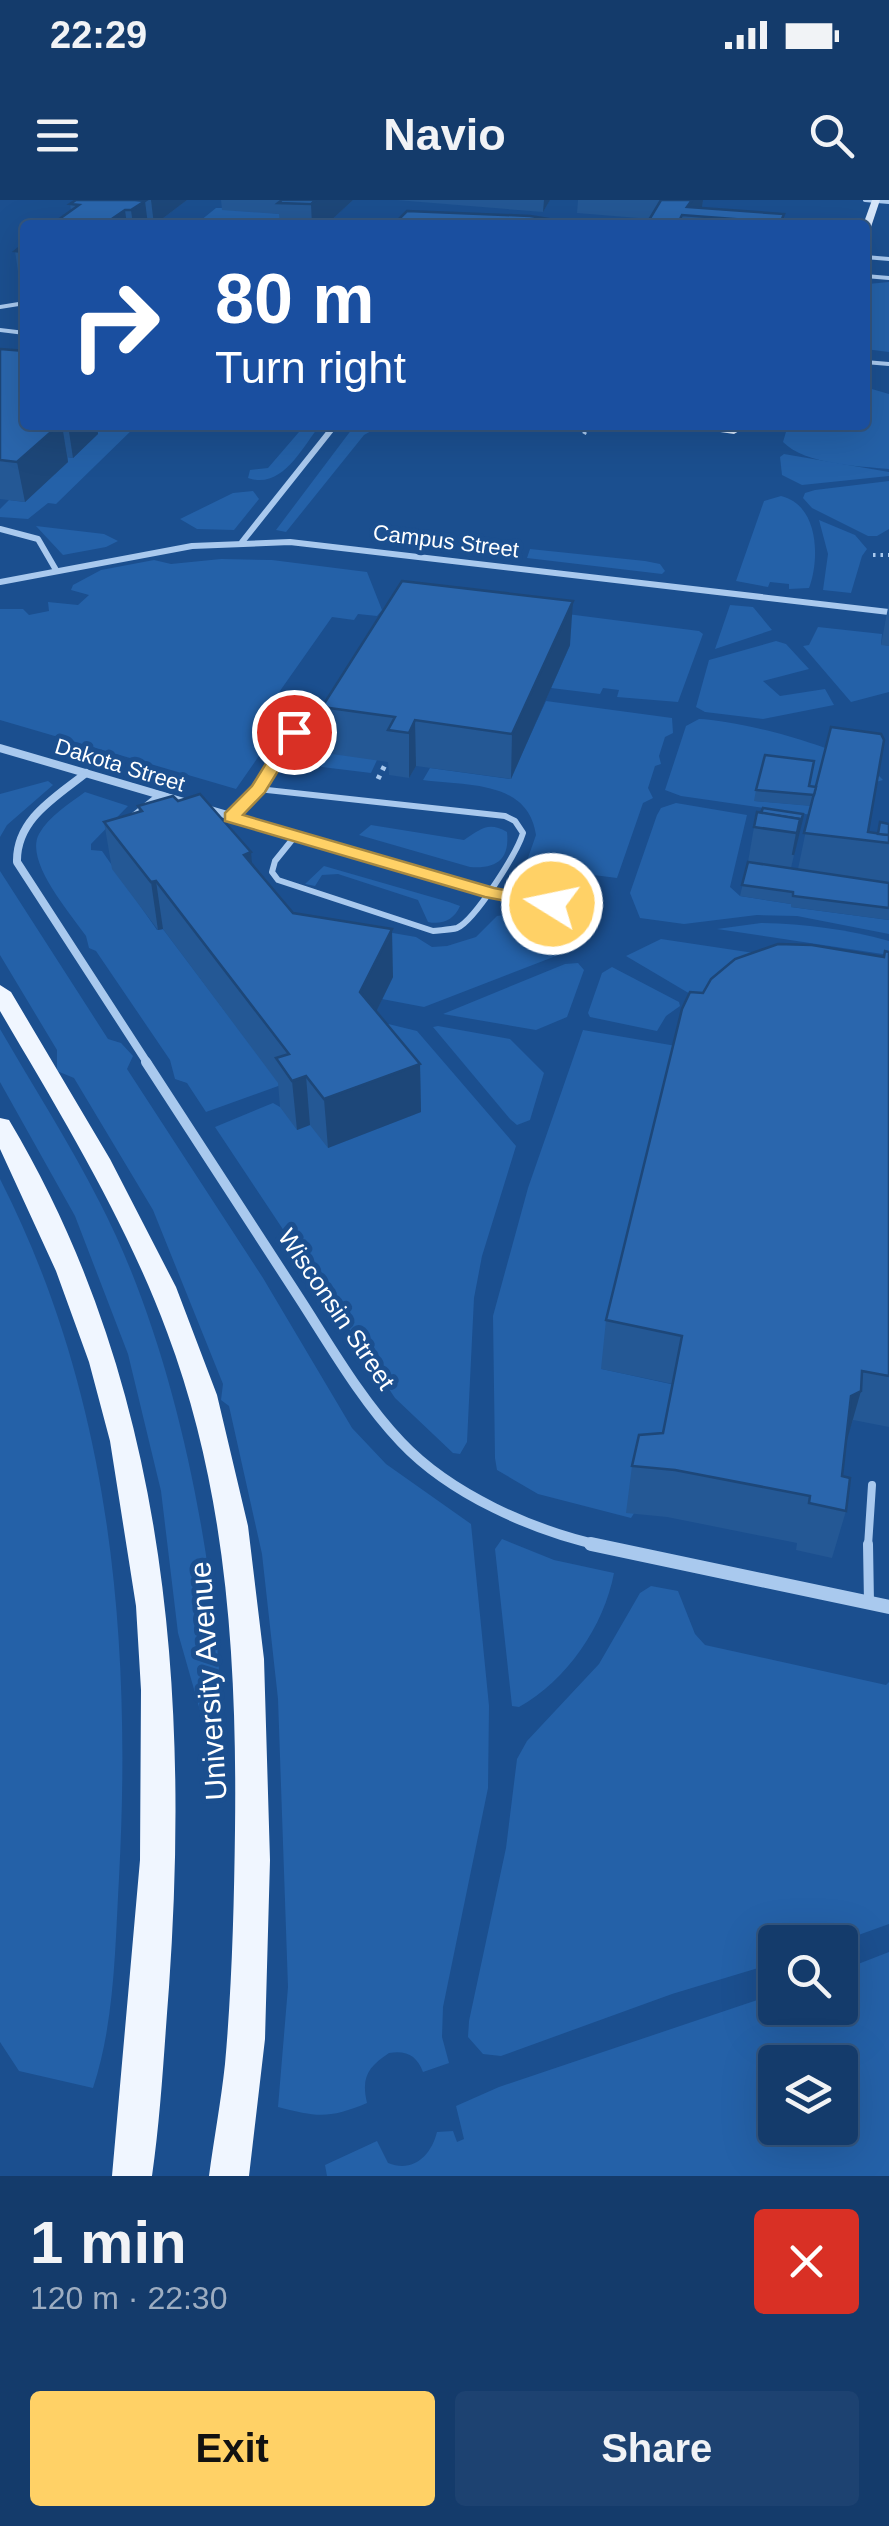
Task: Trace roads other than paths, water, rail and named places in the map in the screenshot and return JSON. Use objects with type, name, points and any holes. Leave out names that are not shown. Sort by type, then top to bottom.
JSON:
[{"type":"main road","name":"University Avenue","points":[[0,992],[122,1200],[158,1278],[182,1334],[225,1490],[242,1588],[250,1677],[252,1806],[244,2065],[230,2176]]},
{"type":"main road","name":"University Avenue","points":[[0,1126],[49,1217],[104,1365],[130,1477],[148,1594],[156,1678],[160,1816],[156,1935],[132,2176]]},
{"type":"street","points":[[242,542],[331,430]]},
{"type":"street","points":[[724,430],[734,431]]},
{"type":"street","points":[[0,528],[38,539],[56,570]]},
{"type":"street","name":"Campus Street","points":[[0,582],[151,552],[242,542],[332,545],[889,612]]},
{"type":"street","name":"Dakota Street","points":[[0,748],[492,893],[578,908]]},
{"type":"street","name":"Wisconsin Street","points":[[86,773],[23,829],[16,844],[17,862],[333,1350],[401,1442],[443,1478],[503,1510],[574,1540],[889,1608]]},
{"type":"lane","points":[[865,200],[889,202]]},
{"type":"lane","points":[[231,817],[258,788],[311,704]]},
{"type":"lane","points":[[258,788],[511,818],[522,829],[522,839],[511,862],[497,876],[492,893],[476,904],[463,925],[428,930],[278,880],[272,872],[275,862],[296,835]]},
{"type":"lane","points":[[120,826],[160,794]]},
{"type":"lane","points":[[869,1603],[866,1577],[872,1485]]}]
